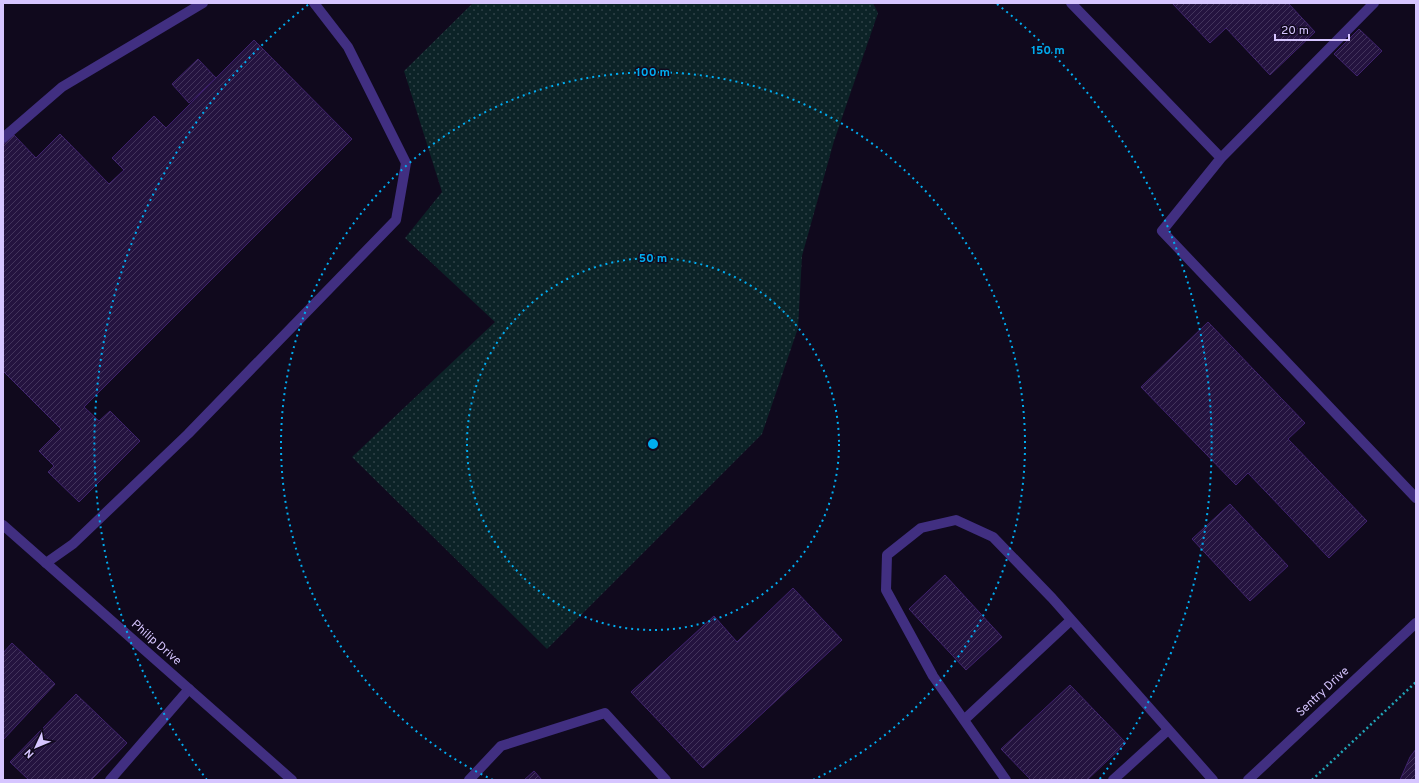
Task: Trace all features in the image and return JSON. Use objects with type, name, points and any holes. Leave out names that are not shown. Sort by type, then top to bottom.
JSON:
[{"type":"street","points":[[3,138],[62,87],[203,3]]},
{"type":"street","points":[[46,563],[73,544],[188,434],[396,220],[406,163],[348,47],[314,3]]},
{"type":"street","points":[[1070,3],[1222,158]]},
{"type":"street","points":[[1374,3],[1222,158],[1162,231],[1416,498]]},
{"type":"street","points":[[1006,780],[933,676],[886,590],[887,555],[921,528],[956,520],[993,537],[1071,620],[1213,780]]},
{"type":"street","name":"Philip Drive","points":[[3,525],[292,780]]},
{"type":"street","points":[[964,720],[1071,620]]},
{"type":"street","name":"Sentry Drive","points":[[1248,780],[1416,623]]},
{"type":"street","points":[[110,780],[190,689]]},
{"type":"street","points":[[469,780],[501,746],[605,713],[666,780]]},
{"type":"street","points":[[1113,780],[1168,730]]},
{"type":"path","points":[[1312,780],[1416,682]]},
{"type":"green space","points":[[473,3],[873,3],[878,13],[834,141],[802,256],[798,328],[762,434],[547,649],[352,457],[495,322],[405,238],[442,192],[404,71]]},
{"type":"building","points":[[1172,3],[1288,3],[1315,32],[1270,75],[1226,28],[1210,43]]},
{"type":"building","points":[[1359,29],[1382,51],[1357,76],[1334,54]]},
{"type":"building","points":[[254,40],[352,139],[84,407],[99,421],[110,411],[140,441],[79,502],[48,472],[54,466],[39,451],[61,429],[3,371],[3,145],[14,135],[36,158],[60,134],[109,184],[124,170],[112,158],[154,116],[166,128]]},
{"type":"building","points":[[198,59],[216,78],[189,103],[172,84]]},
{"type":"building","points":[[1208,322],[1305,423],[1288,439],[1367,521],[1329,558],[1248,473],[1236,485],[1141,387]]},
{"type":"building","points":[[1230,504],[1288,566],[1250,601],[1192,539]]},
{"type":"building","points":[[945,575],[1002,637],[966,670],[909,609]]},
{"type":"building","points":[[793,588],[842,640],[703,768],[631,692],[714,616],[737,642]]},
{"type":"building","points":[[12,643],[55,684],[3,740],[3,653]]},
{"type":"building","points":[[1070,685],[1126,743],[1087,780],[1031,780],[1001,749]]},
{"type":"building","points":[[76,694],[127,743],[91,780],[29,780],[10,762]]},
{"type":"building","points":[[1416,749],[1416,780],[1400,780],[1410,757]]},
{"type":"building","points":[[534,771],[542,780],[524,780]]}]
